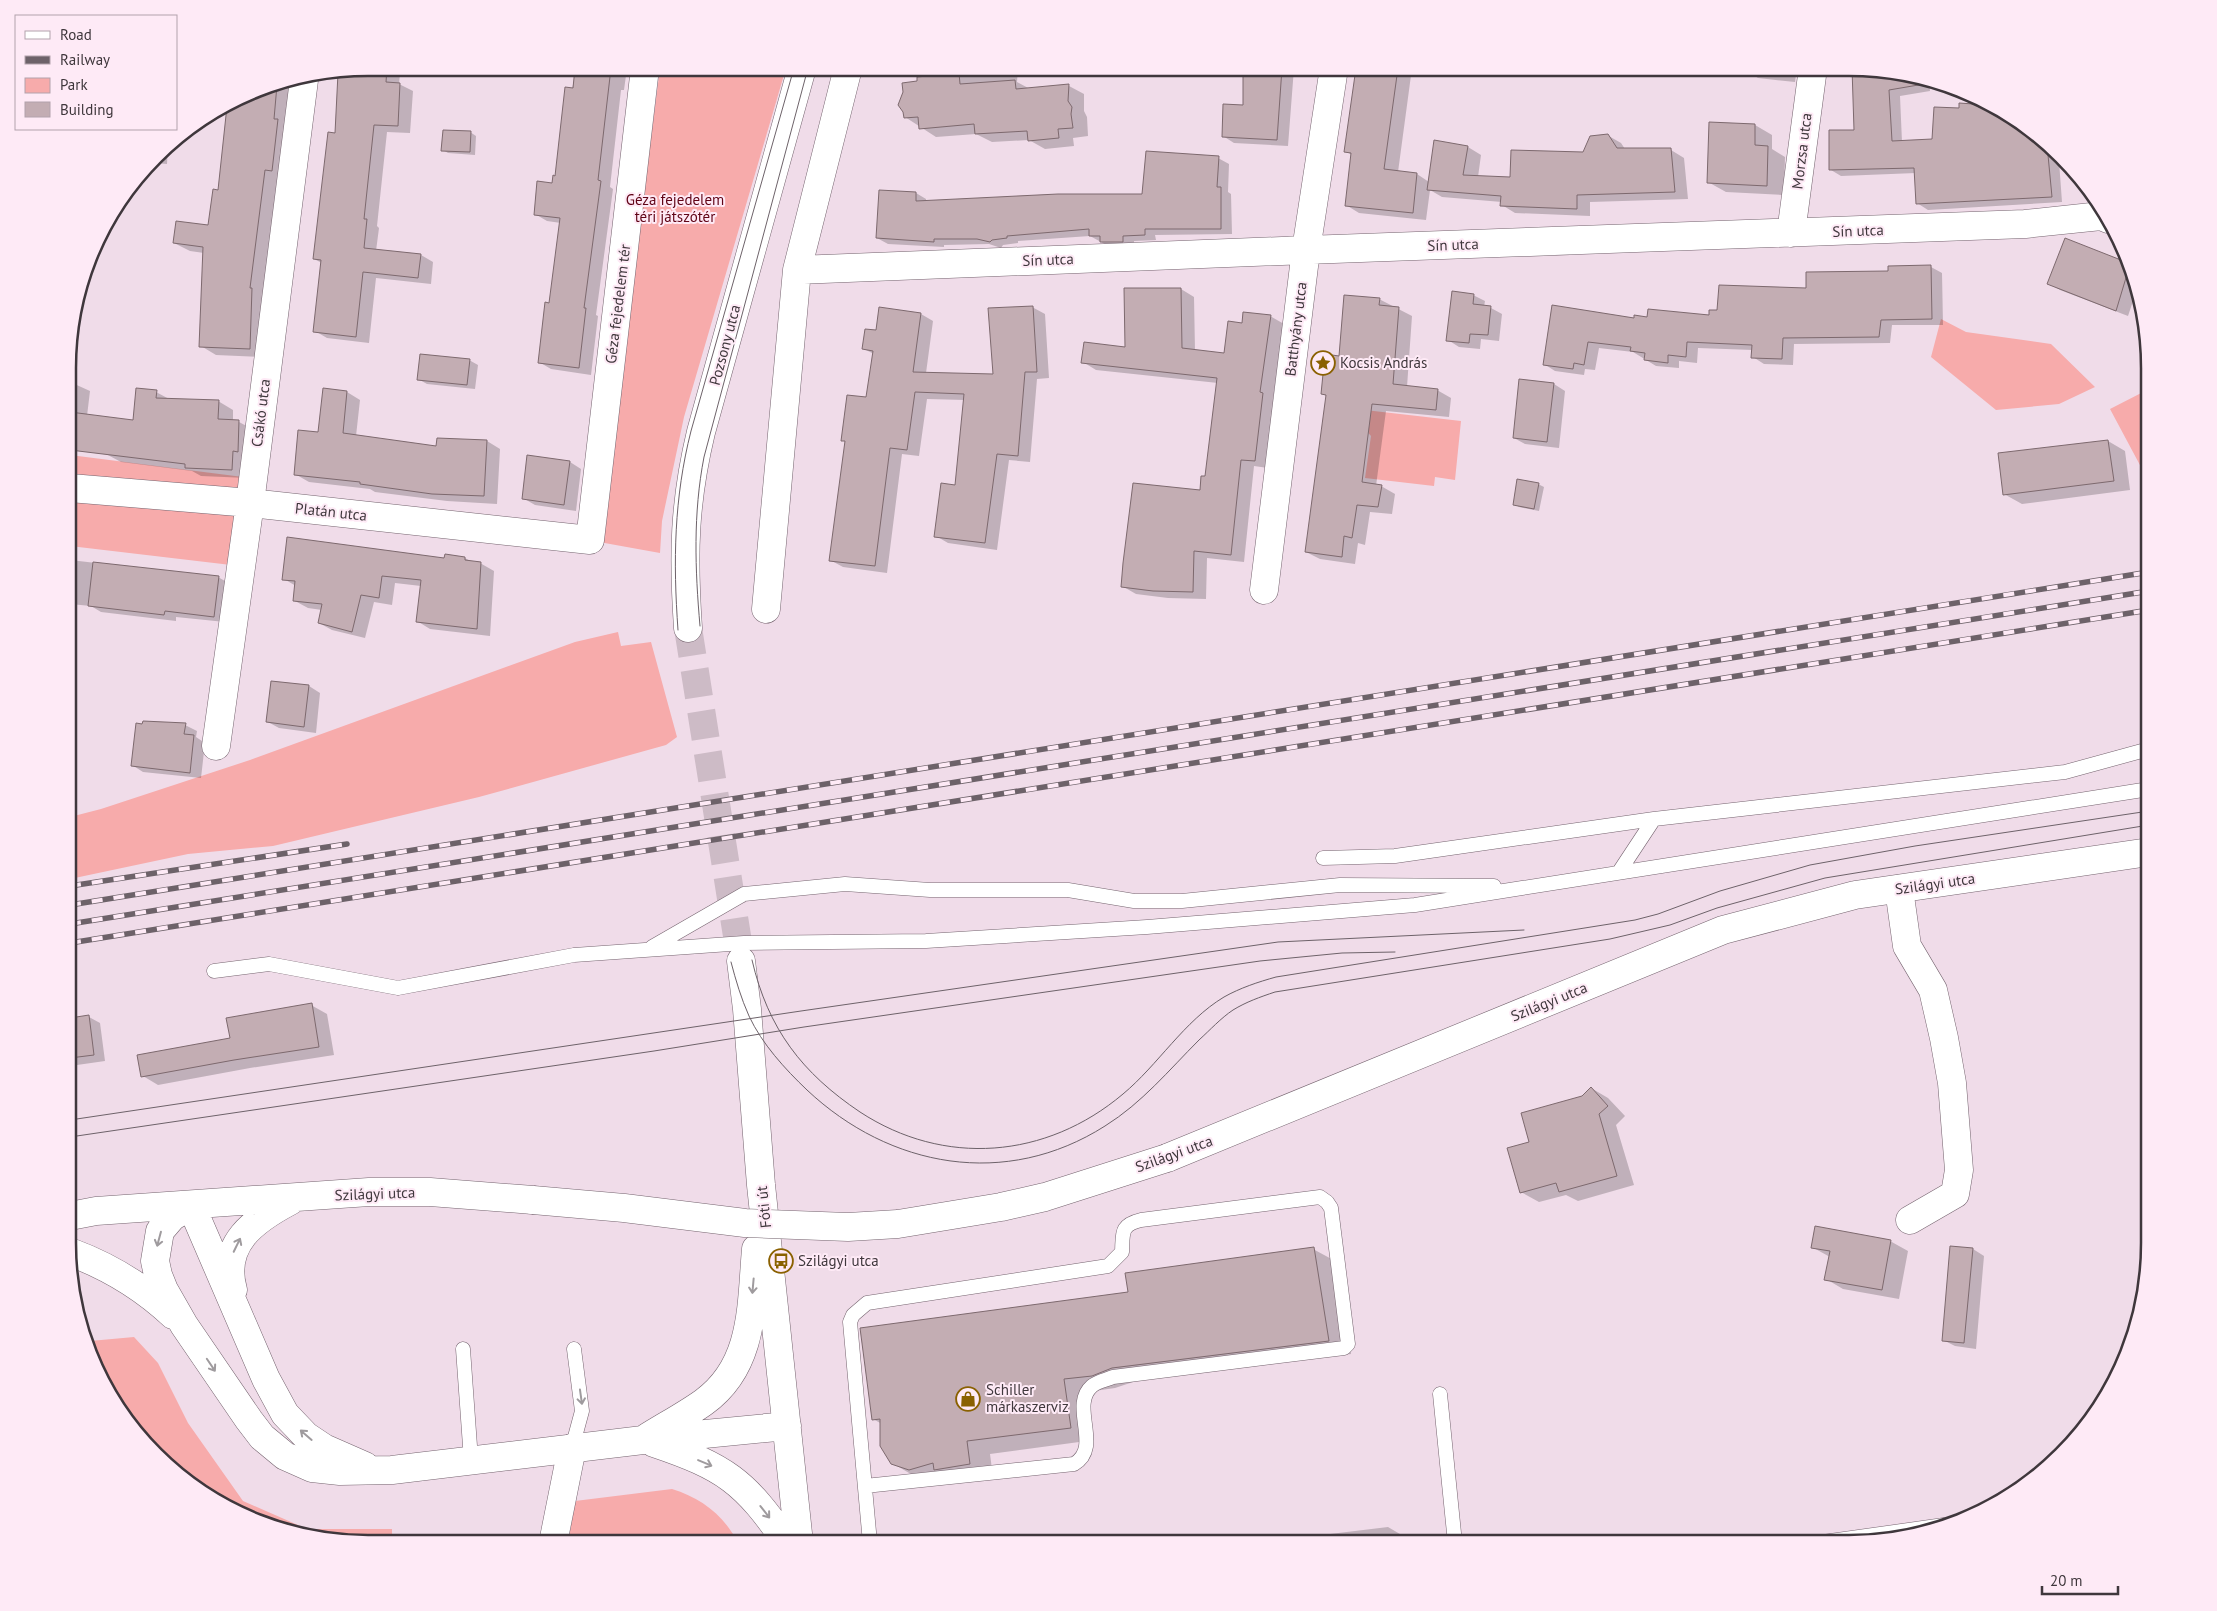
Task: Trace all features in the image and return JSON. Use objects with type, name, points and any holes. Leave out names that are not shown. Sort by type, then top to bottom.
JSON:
[{"type":"street","name":"Géza fejedelem tér","points":[[590,540],[644,76]]},
{"type":"street","name":"Pozsony utca","points":[[688,628],[684,531],[690,481],[703,422],[800,76]]},
{"type":"street","points":[[766,609],[798,270],[846,76]]},
{"type":"street","name":"Batthyány utca","points":[[1264,590],[1306,250],[1333,76]]},
{"type":"street","name":"Morzsa utca","points":[[1791,233],[1812,76]]},
{"type":"street","name":"Csákó utca","points":[[216,746],[250,503],[304,84]]},
{"type":"street","name":"Sín utca","points":[[798,270],[2026,224],[2099,217]]},
{"type":"street","name":"Platán utca","points":[[76,488],[250,503],[590,540]]},
{"type":"street","name":"Szilágyi utca","points":[[76,1215],[96,1211],[369,1192],[430,1192],[614,1207],[746,1223],[848,1227],[898,1224],[1001,1207],[1045,1197],[1167,1158],[1723,930],[1854,895],[2141,853]]},
{"type":"street","points":[[1898,889],[1907,946],[1933,990],[1944,1038],[1952,1083],[1959,1170],[1955,1194],[1910,1220]]},
{"type":"street","name":"Fóti út","points":[[741,961],[747,1009],[761,1185],[798,1535]]},
{"type":"street","points":[[643,1440],[706,1401],[727,1380],[738,1363],[749,1330],[761,1185]]},
{"type":"street","points":[[243,1326],[231,1283],[231,1266],[234,1251],[250,1226],[296,1198]]},
{"type":"street","points":[[374,1470],[324,1448],[306,1436],[285,1414],[266,1379],[191,1205],[172,1217],[160,1231],[155,1261],[164,1290],[184,1325],[249,1420],[272,1447],[285,1456],[312,1468],[327,1471],[374,1470],[788,1426]]},
{"type":"street","points":[[77,1255],[131,1282],[164,1306],[184,1325]]},
{"type":"street","points":[[643,1440],[684,1453],[717,1468],[733,1479],[756,1501],[781,1535]]},
{"type":"street","points":[[556,1535],[572,1448]]},
{"type":"lane","points":[[1323,858],[1395,856],[1654,819],[2065,772],[2141,751]]},
{"type":"lane","points":[[214,972],[269,964],[398,988],[574,955],[744,943],[926,941],[1147,927],[1415,905],[2141,790]]},
{"type":"lane","points":[[1619,872],[1654,819]]},
{"type":"lane","points":[[646,950],[744,894],[845,884],[930,890],[1068,890],[1134,901],[1182,901],[1340,885],[1537,886]]},
{"type":"lane","points":[[865,1486],[1074,1464],[1081,1460],[1086,1451],[1084,1400],[1090,1388],[1099,1382],[1113,1377],[1344,1348],[1348,1344],[1331,1208],[1320,1197],[1141,1220],[1129,1223],[1123,1231],[1122,1252],[1108,1266],[867,1303],[853,1315],[850,1322],[869,1535]]},
{"type":"lane","points":[[463,1349],[471,1460]]},
{"type":"lane","points":[[572,1448],[582,1411],[574,1349]]},
{"type":"lane","points":[[1440,1394],[1454,1535]]},
{"type":"green space","name":"Géza fejedelem téri játszótér","points":[[659,76],[784,76],[684,417],[662,521],[660,553],[599,542]]},
{"type":"green space","points":[[1941,319],[1966,332],[2051,344],[2095,387],[2059,404],[1996,410],[1931,357]]},
{"type":"green space","points":[[2141,393],[2141,467],[2110,409]]},
{"type":"green space","points":[[1365,410],[1461,421],[1455,480],[1435,477],[1434,486],[1365,478],[1371,436],[1363,427]]},
{"type":"green space","points":[[76,456],[243,477],[231,565],[76,547]]},
{"type":"green space","points":[[618,632],[621,646],[651,642],[677,737],[666,745],[479,797],[273,846],[188,854],[76,878],[76,815],[250,760],[575,642]]},
{"type":"green space","points":[[134,1337],[158,1363],[188,1423],[243,1501],[303,1527],[256,1513],[239,1505],[206,1486],[176,1462],[149,1435],[125,1405],[106,1372],[93,1341]]},
{"type":"green space","points":[[672,1489],[693,1497],[711,1509],[726,1524],[733,1535],[569,1535],[575,1501]]},
{"type":"green space","points":[[311,1529],[392,1529],[392,1535],[368,1535]]},
{"type":"building","points":[[386,76],[386,82],[400,83],[398,126],[374,125],[364,219],[367,219],[364,248],[421,254],[418,278],[363,272],[356,337],[313,332],[321,260],[313,259],[328,132],[335,133],[338,78]]},
{"type":"building","points":[[574,76],[610,76],[598,180],[601,181],[584,308],[586,308],[579,368],[538,363],[545,302],[549,303],[560,218],[534,215],[537,181],[552,183],[553,175],[555,176],[565,87],[573,88]]},
{"type":"building","points":[[959,76],[960,84],[1015,80],[1016,89],[1069,84],[1068,101],[1072,107],[1073,128],[1058,129],[1059,138],[1028,141],[1027,131],[975,134],[974,124],[919,129],[918,117],[904,118],[903,112],[898,105],[903,92],[902,83],[917,81],[917,77]]},
{"type":"building","points":[[1243,76],[1281,76],[1277,140],[1222,137],[1223,104],[1243,105]]},
{"type":"building","points":[[1355,76],[1397,76],[1384,169],[1417,173],[1413,213],[1345,206],[1351,153],[1344,152]]},
{"type":"building","points":[[1852,76],[1887,79],[1919,85],[1889,90],[1892,141],[1932,139],[1934,107],[1959,108],[1959,103],[1974,104],[2011,125],[2048,156],[2052,197],[1916,204],[1914,168],[1829,170],[1829,130],[1854,130]]},
{"type":"building","points":[[276,91],[274,119],[278,119],[272,171],[265,170],[250,288],[252,288],[250,349],[199,347],[203,247],[173,243],[176,221],[208,225],[213,189],[218,190],[226,113],[256,98]]},
{"type":"building","points":[[1709,122],[1755,124],[1755,145],[1768,146],[1767,186],[1707,183]]},
{"type":"building","points":[[443,130],[471,131],[470,152],[441,151]]},
{"type":"building","points":[[1608,134],[1617,148],[1671,148],[1675,192],[1577,195],[1577,209],[1500,206],[1501,196],[1427,190],[1434,140],[1468,146],[1463,175],[1510,177],[1511,150],[1583,152],[1590,136]]},
{"type":"building","points":[[1146,151],[1219,156],[1217,187],[1221,187],[1221,229],[1145,229],[1145,235],[1123,236],[1123,242],[1100,242],[1100,236],[1089,236],[1089,229],[1007,236],[1007,238],[990,242],[977,239],[934,239],[934,242],[876,238],[879,190],[916,192],[916,201],[1058,194],[1142,194]]},
{"type":"building","points":[[2065,238],[2120,260],[2126,277],[2116,311],[2047,284]]},
{"type":"building","points":[[1931,265],[1932,319],[1881,320],[1879,337],[1783,338],[1782,359],[1751,358],[1752,345],[1687,342],[1686,357],[1668,355],[1668,363],[1644,360],[1645,353],[1630,351],[1631,347],[1588,342],[1584,365],[1574,363],[1573,369],[1543,365],[1552,305],[1634,318],[1634,315],[1647,317],[1648,309],[1709,315],[1709,310],[1717,310],[1719,285],[1806,288],[1806,272],[1888,271],[1888,266]]},
{"type":"building","points":[[1124,288],[1181,288],[1182,348],[1224,353],[1228,321],[1242,323],[1243,312],[1271,315],[1260,392],[1263,393],[1255,461],[1241,460],[1231,555],[1194,551],[1193,592],[1153,591],[1121,587],[1123,563],[1133,483],[1200,490],[1201,476],[1205,476],[1217,378],[1081,363],[1084,342],[1125,347]]},
{"type":"building","points":[[1452,291],[1474,294],[1473,304],[1491,306],[1488,335],[1470,334],[1469,343],[1446,341]]},
{"type":"building","points":[[1344,295],[1380,298],[1379,305],[1399,307],[1393,384],[1438,389],[1436,410],[1372,404],[1362,482],[1382,485],[1378,507],[1357,505],[1352,538],[1344,536],[1342,557],[1305,552],[1326,395],[1321,394],[1325,354],[1339,356]]},
{"type":"building","points":[[1033,306],[1037,372],[1025,372],[1018,456],[997,454],[985,543],[934,537],[941,483],[955,485],[964,394],[915,392],[907,450],[890,448],[875,566],[829,561],[845,441],[841,441],[847,395],[866,397],[873,351],[862,349],[865,329],[876,330],[879,307],[921,313],[913,372],[993,374],[988,308]]},
{"type":"building","points":[[420,354],[470,359],[467,385],[417,380]]},
{"type":"building","points":[[1519,379],[1554,383],[1547,442],[1513,438]]},
{"type":"building","points":[[136,388],[157,390],[156,398],[219,400],[218,419],[239,420],[238,452],[233,451],[232,470],[185,468],[185,464],[76,451],[76,413],[133,420]]},
{"type":"building","points":[[323,388],[347,391],[343,433],[436,446],[437,438],[487,440],[484,496],[432,494],[360,484],[360,482],[294,475],[298,430],[318,432]]},
{"type":"building","points":[[2108,440],[2114,481],[2003,495],[1998,453]]},
{"type":"building","points":[[527,455],[570,461],[564,505],[522,499]]},
{"type":"building","points":[[1517,479],[1539,483],[1534,509],[1513,505]]},
{"type":"building","points":[[287,537],[444,558],[445,554],[465,557],[465,560],[481,562],[477,629],[416,622],[421,580],[382,576],[379,598],[361,595],[352,632],[318,623],[322,604],[293,601],[295,581],[282,580]]},
{"type":"building","points":[[93,562],[219,576],[214,617],[165,611],[164,615],[88,606]]},
{"type":"building","points":[[271,681],[309,685],[304,727],[266,722]]},
{"type":"building","points":[[143,721],[186,723],[184,734],[194,735],[190,773],[131,766],[136,723],[142,724]]},
{"type":"building","points":[[312,1003],[319,1047],[141,1077],[137,1055],[230,1038],[226,1018]]},
{"type":"building","points":[[89,1015],[94,1055],[76,1057],[76,1017]]},
{"type":"building","points":[[1591,1087],[1608,1106],[1599,1114],[1617,1176],[1559,1192],[1556,1183],[1520,1193],[1507,1148],[1529,1142],[1521,1113],[1582,1096]]},
{"type":"building","points":[[1815,1226],[1891,1240],[1882,1290],[1824,1280],[1830,1251],[1811,1248]]},
{"type":"building","points":[[1950,1246],[1973,1248],[1964,1343],[1942,1341]]},
{"type":"building","name":"Schiller márkaszerviz","points":[[1314,1247],[1329,1341],[1112,1368],[1092,1376],[1064,1379],[1071,1428],[967,1441],[970,1464],[934,1470],[933,1463],[909,1470],[891,1464],[880,1446],[880,1419],[872,1420],[860,1328],[1128,1292],[1125,1273]]},
{"type":"tunnel","points":[[688,628],[741,961]]},
{"type":"tram line","points":[[678,630],[675,554],[678,505],[685,456],[792,76]]},
{"type":"tram line","points":[[700,626],[696,542],[698,499],[704,457],[806,76]]},
{"type":"tram line","points":[[752,960],[767,1007],[790,1047],[821,1082],[839,1097],[860,1112],[892,1130],[926,1142],[960,1148],[994,1148],[1028,1143],[1061,1132],[1093,1116],[1136,1082],[1196,1018],[1210,1007],[1236,991],[1269,979],[1635,920],[1658,914],[1720,891],[1810,865],[1915,846],[2141,812]]},
{"type":"tram line","points":[[731,962],[749,1016],[767,1046],[782,1065],[807,1090],[840,1117],[875,1137],[912,1152],[950,1161],[989,1163],[1028,1158],[1067,1146],[1105,1126],[1143,1097],[1220,1020],[1238,1007],[1275,992],[1610,939],[1670,925],[1717,908],[1825,878],[2141,826]]},
{"type":"tram line","points":[[76,1119],[1278,942],[1524,930]]},
{"type":"tram line","points":[[76,1136],[1260,961],[1342,953],[1395,952]]},
{"type":"railway","points":[[76,904],[2141,573]]},
{"type":"railway","points":[[76,923],[2141,592]]},
{"type":"railway","points":[[76,942],[2141,611]]},
{"type":"railway","points":[[76,885],[347,844]]},
{"type":"place","name":"Kocsis András","points":[[1323,363]]},
{"type":"place","name":"Szilágyi utca","points":[[781,1261]]},
{"type":"place","name":"Schiller márkaszerviz","points":[[968,1399]]}]
